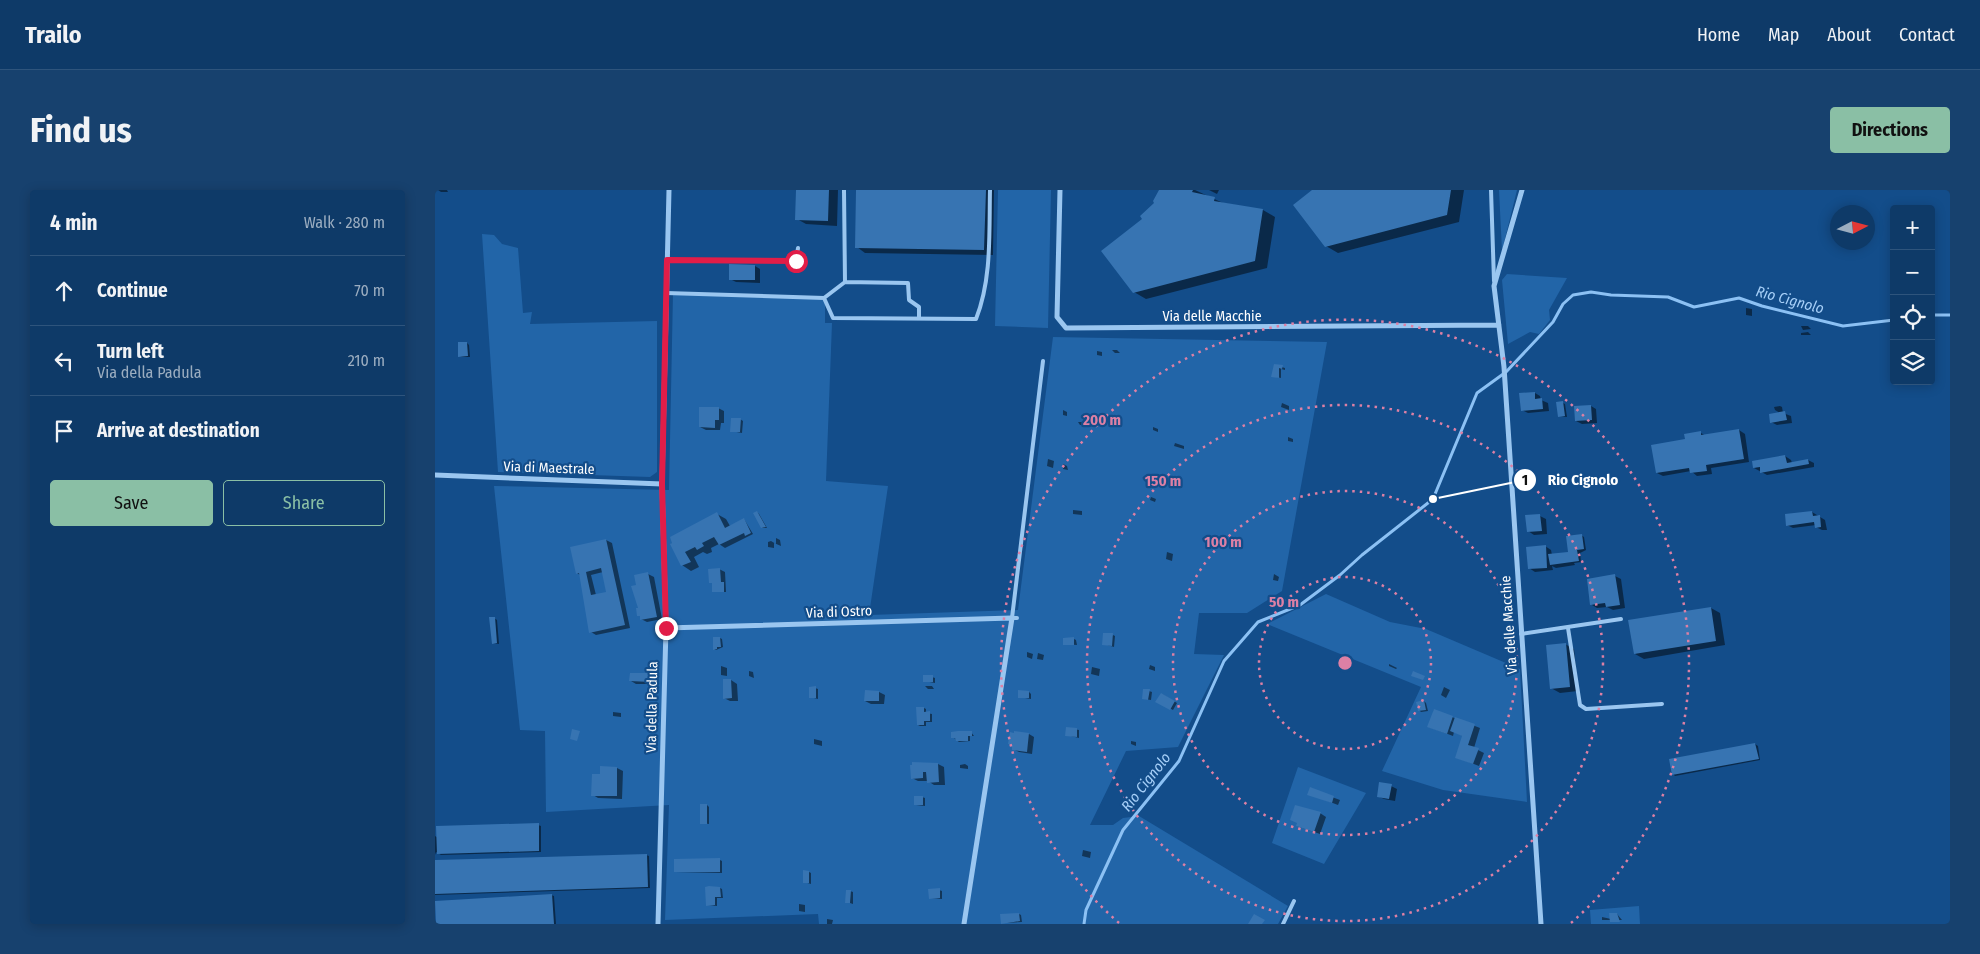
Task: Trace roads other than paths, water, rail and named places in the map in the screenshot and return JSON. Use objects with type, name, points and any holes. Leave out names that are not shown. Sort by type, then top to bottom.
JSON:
[{"type":"street","name":"Via della Padula","points":[[658,924],[666,628],[662,484],[669,190]]},
{"type":"street","name":"Via delle Macchie","points":[[1059,190],[1057,317],[1066,328],[1499,325]]},
{"type":"street","name":"Via delle Macchie","points":[[1522,190],[1494,286],[1504,367],[1541,924]]},
{"type":"street","name":"Via di Maestrale","points":[[435,475],[662,484]]},
{"type":"street","name":"Via di Ostro","points":[[666,628],[1014,618]]},
{"type":"street","points":[[964,924],[1014,618]]},
{"type":"lane","points":[[844,190],[845,282]]},
{"type":"lane","points":[[824,298],[833,318],[977,319],[983,302],[988,252],[990,190]]},
{"type":"lane","name":"Via delle Macchie","points":[[1491,190],[1494,286]]},
{"type":"lane","points":[[667,260],[796,261],[797,248]]},
{"type":"lane","points":[[666,293],[824,298],[845,282],[908,283],[909,300],[919,306],[919,318]]},
{"type":"lane","points":[[1014,618],[1043,362]]},
{"type":"lane","points":[[1521,634],[1621,619]]},
{"type":"lane","points":[[1568,628],[1581,704],[1586,709],[1662,704]]},
{"type":"lane","points":[[1283,924],[1294,901]]},
{"type":"waterway","name":"Rio Cignolo","points":[[1084,924],[1086,910],[1123,830],[1179,761],[1224,661],[1258,622],[1300,605],[1433,499],[1477,393],[1506,372],[1553,322],[1563,304],[1573,295],[1591,292],[1611,295],[1668,297],[1694,307],[1739,298],[1762,306],[1843,326],[1890,320]]},
{"type":"waterway","name":"Rio Cignolo","points":[[1935,315],[1950,315]]},
{"type":"place","name":"Rio Cignolo","points":[[1433,499]]}]
